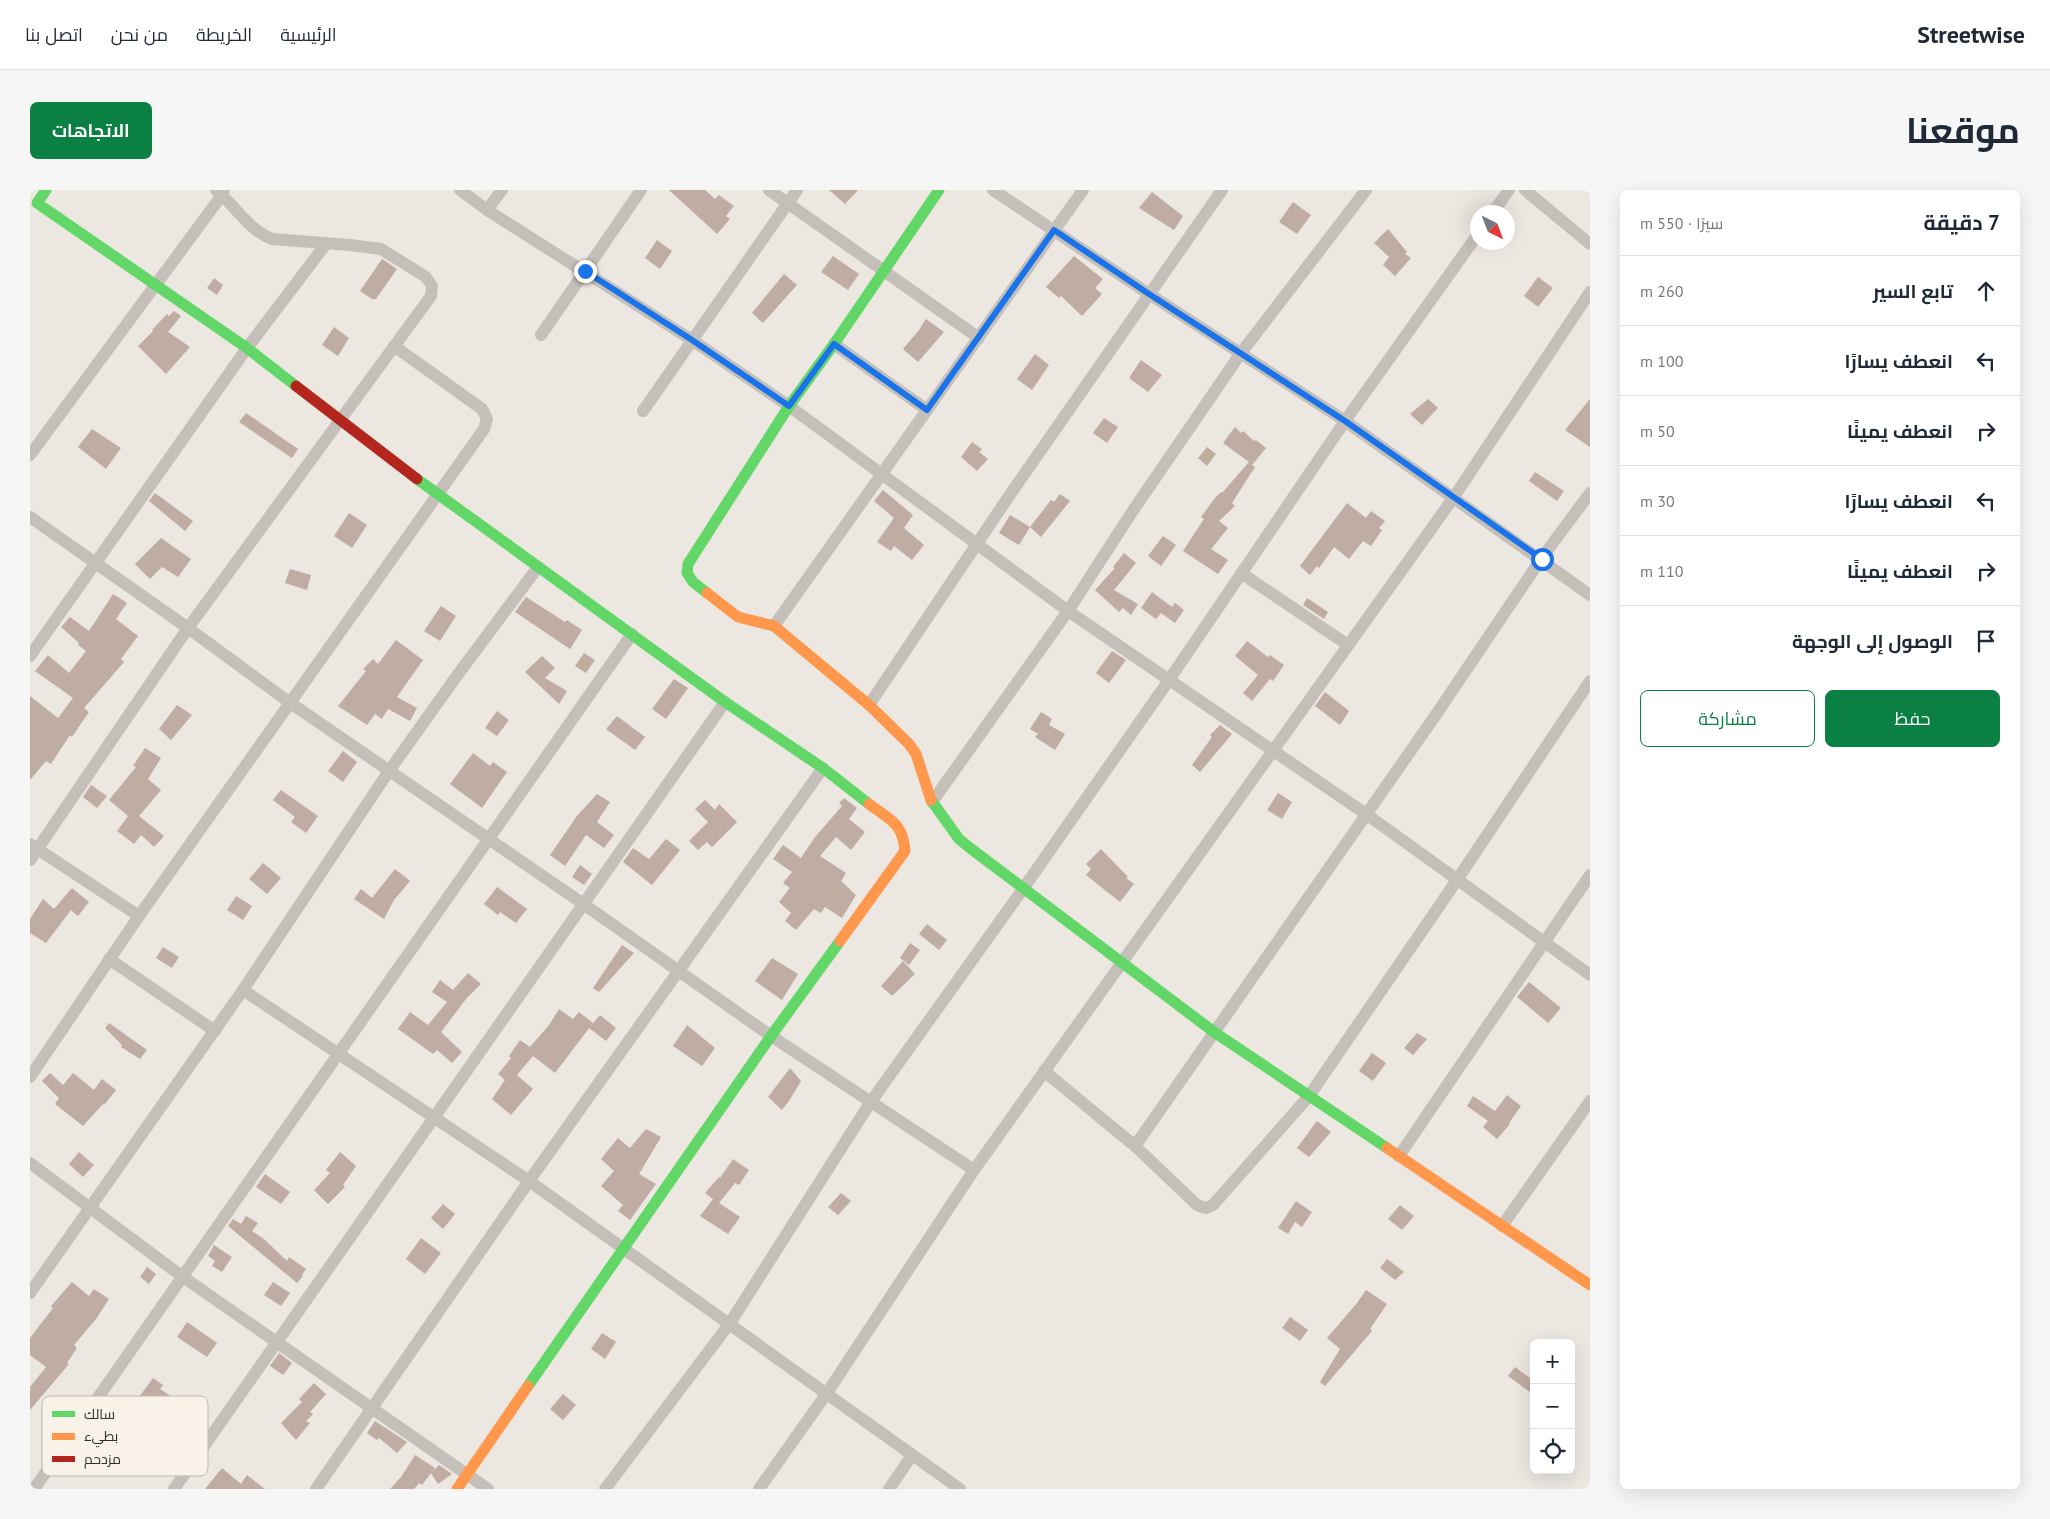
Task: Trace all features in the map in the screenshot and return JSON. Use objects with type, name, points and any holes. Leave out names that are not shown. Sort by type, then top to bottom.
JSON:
[{"type":"street","points":[[46,190],[32,205],[155,285],[247,348],[339,421],[438,495],[725,702],[823,768],[899,827],[904,838],[905,851],[771,1036],[457,1489]]},
{"type":"street","points":[[460,190],[488,210],[692,340],[789,406],[1068,611],[1366,814],[1590,975]]},
{"type":"street","points":[[488,210],[502,190]]},
{"type":"street","points":[[541,335],[641,190]]},
{"type":"street","points":[[769,190],[979,338]]},
{"type":"street","points":[[643,411],[797,190]]},
{"type":"street","points":[[939,190],[834,344],[789,406],[688,564],[687,573],[693,582],[738,617],[774,626],[869,704],[913,749],[932,802],[959,839],[1214,1032],[1590,1285]]},
{"type":"street","points":[[993,190],[1345,421],[1542,559],[1590,595]]},
{"type":"street","points":[[774,626],[1083,190]]},
{"type":"street","points":[[869,704],[976,545],[1222,190]]},
{"type":"street","points":[[932,802],[1068,611],[1132,512],[1241,353],[1366,190]]},
{"type":"street","points":[[1498,205],[1509,190]]},
{"type":"street","points":[[1525,190],[1590,244]]},
{"type":"street","points":[[30,456],[155,285],[220,192],[250,226],[260,234],[272,239],[382,249],[426,277],[432,286],[431,296],[188,628],[34,846],[30,860]]},
{"type":"street","points":[[30,656],[247,348],[326,244]]},
{"type":"street","points":[[605,1489],[730,1323],[870,1103],[1023,889],[1169,680],[1345,421],[1470,245]]},
{"type":"street","points":[[759,1489],[827,1393],[974,1170],[1454,497],[1590,292]]},
{"type":"street","points":[[834,344],[927,410]]},
{"type":"street","points":[[30,1077],[139,916],[484,429],[487,419],[482,409],[394,346]]},
{"type":"street","points":[[1135,1146],[1590,492]]},
{"type":"street","points":[[30,516],[289,702],[679,970],[771,1036],[974,1170]]},
{"type":"street","points":[[30,1292],[215,1031],[389,771],[538,567]]},
{"type":"street","points":[[1241,573],[1348,645]]},
{"type":"street","points":[[99,1396],[632,634]]},
{"type":"street","points":[[1044,1071],[1135,1146],[1197,1205],[1206,1208],[1213,1205],[1308,1096],[1458,880],[1590,681]]},
{"type":"street","points":[[208,1440],[582,903],[725,702]]},
{"type":"street","points":[[316,1489],[529,1181],[823,768]]},
{"type":"street","points":[[34,846],[139,916]]},
{"type":"street","points":[[1399,1156],[1590,875]]},
{"type":"street","points":[[109,959],[215,1031]]},
{"type":"street","points":[[243,990],[529,1181],[960,1489]]},
{"type":"street","points":[[1502,1226],[1590,1101]]},
{"type":"street","points":[[30,1163],[183,1277],[488,1489]]},
{"type":"street","points":[[889,1489],[912,1455]]},
{"type":"street","points":[[34,1489],[43,1476]]},
{"type":"street","points":[[174,1489],[183,1476]]},
{"type":"building","points":[[669,190],[705,190],[715,199],[719,195],[734,206],[726,216],[730,219],[717,234]]},
{"type":"building","points":[[829,190],[858,190],[845,204]]},
{"type":"building","points":[[1152,192],[1183,216],[1174,230],[1139,208]]},
{"type":"building","points":[[1293,202],[1311,215],[1297,234],[1279,222]]},
{"type":"building","points":[[1388,229],[1407,252],[1405,254],[1411,258],[1395,276],[1383,265],[1389,257],[1374,243]]},
{"type":"building","points":[[657,240],[672,251],[660,269],[645,258]]},
{"type":"building","points":[[833,256],[859,274],[848,290],[821,272]]},
{"type":"building","points":[[1074,256],[1103,279],[1095,288],[1102,294],[1082,316],[1061,296],[1059,298],[1046,287]]},
{"type":"building","points":[[382,259],[397,269],[376,299],[372,299],[360,291]]},
{"type":"building","points":[[784,274],[797,285],[763,323],[752,313]]},
{"type":"building","points":[[1538,277],[1553,288],[1538,307],[1524,296]]},
{"type":"building","points":[[214,278],[223,285],[217,295],[207,288]]},
{"type":"building","points":[[174,311],[181,316],[168,332],[190,347],[166,374],[138,346],[167,314],[169,316]]},
{"type":"building","points":[[926,319],[944,332],[918,362],[903,349]]},
{"type":"building","points":[[334,327],[349,338],[338,356],[322,345]]},
{"type":"building","points":[[1035,354],[1049,365],[1032,390],[1017,379]]},
{"type":"building","points":[[1141,360],[1162,375],[1148,392],[1129,378]]},
{"type":"building","points":[[1428,399],[1438,408],[1422,425],[1410,414]]},
{"type":"building","points":[[1590,399],[1590,447],[1565,430]]},
{"type":"building","points":[[246,413],[298,449],[292,458],[239,422]]},
{"type":"building","points":[[1104,418],[1118,427],[1107,443],[1093,433]]},
{"type":"building","points":[[1235,427],[1241,433],[1243,431],[1254,441],[1256,440],[1266,448],[1252,465],[1255,467],[1232,503],[1235,506],[1219,521],[1228,528],[1211,549],[1228,560],[1218,574],[1183,551],[1204,519],[1201,517],[1215,498],[1222,493],[1249,462],[1223,443]]},
{"type":"building","points":[[92,429],[121,448],[106,469],[78,447]]},
{"type":"building","points":[[972,442],[982,449],[979,452],[988,459],[977,471],[961,457]]},
{"type":"building","points":[[1207,447],[1216,454],[1207,466],[1198,458]]},
{"type":"building","points":[[1535,472],[1564,491],[1557,501],[1529,481]]},
{"type":"building","points":[[883,490],[913,515],[904,528],[924,545],[912,560],[894,546],[891,551],[877,542],[894,518],[874,501]]},
{"type":"building","points":[[155,493],[193,521],[185,531],[149,501]]},
{"type":"building","points":[[1060,494],[1070,501],[1041,537],[1030,527],[1051,500],[1054,502]]},
{"type":"building","points":[[1347,503],[1366,518],[1371,511],[1385,521],[1379,528],[1382,530],[1371,546],[1363,541],[1349,559],[1334,547],[1319,568],[1317,566],[1310,575],[1300,566]]},
{"type":"building","points":[[349,513],[367,525],[352,548],[334,536]]},
{"type":"building","points":[[1010,515],[1030,527],[1019,545],[999,533]]},
{"type":"building","points":[[1163,536],[1176,545],[1161,566],[1148,556]]},
{"type":"building","points":[[161,538],[191,559],[178,577],[162,567],[150,579],[135,564]]},
{"type":"building","points":[[1124,553],[1136,563],[1114,590],[1138,604],[1131,615],[1123,608],[1119,612],[1095,590],[1115,568],[1113,567]]},
{"type":"building","points":[[290,569],[311,575],[307,590],[285,583]]},
{"type":"building","points":[[1152,592],[1172,607],[1175,603],[1184,610],[1175,623],[1161,613],[1156,619],[1141,608]]},
{"type":"building","points":[[113,594],[127,603],[116,619],[138,636],[121,659],[124,662],[84,708],[89,712],[72,737],[70,735],[51,764],[46,761],[30,780],[30,696],[58,718],[73,698],[35,671],[48,655],[69,673],[86,651],[61,627],[70,617],[89,631]]},
{"type":"building","points":[[526,597],[565,622],[567,620],[582,630],[570,649],[515,612]]},
{"type":"building","points":[[1307,598],[1328,612],[1324,619],[1303,605]]},
{"type":"building","points":[[441,606],[456,616],[440,641],[424,631]]},
{"type":"building","points":[[396,640],[423,660],[397,697],[417,708],[410,721],[388,709],[382,719],[375,714],[367,725],[338,706],[366,671],[363,669],[373,659],[378,664]]},
{"type":"building","points":[[1247,641],[1268,657],[1270,655],[1284,665],[1273,681],[1270,679],[1252,701],[1243,693],[1258,675],[1235,656]]},
{"type":"building","points":[[1112,651],[1126,660],[1109,683],[1096,673]]},
{"type":"building","points":[[584,653],[595,660],[586,673],[575,666]]},
{"type":"building","points":[[542,656],[555,668],[545,678],[567,691],[559,704],[525,672]]},
{"type":"building","points":[[674,679],[688,688],[666,719],[652,709]]},
{"type":"building","points":[[1325,692],[1349,711],[1340,725],[1315,706]]},
{"type":"building","points":[[177,705],[192,715],[171,740],[159,729]]},
{"type":"building","points":[[497,711],[509,720],[497,736],[485,728]]},
{"type":"building","points":[[1041,712],[1052,719],[1049,725],[1065,734],[1055,750],[1035,737],[1038,734],[1030,729]]},
{"type":"building","points":[[617,716],[645,737],[635,750],[606,729]]},
{"type":"building","points":[[1220,725],[1232,734],[1200,772],[1192,765],[1212,737],[1210,735]]},
{"type":"building","points":[[145,748],[161,758],[148,779],[161,790],[139,816],[164,836],[154,847],[141,835],[134,844],[117,831],[128,816],[109,800],[136,767],[133,766]]},
{"type":"building","points":[[343,751],[357,762],[343,782],[328,771]]},
{"type":"building","points":[[473,753],[490,766],[493,762],[507,772],[482,808],[450,784]]},
{"type":"building","points":[[91,785],[107,796],[97,808],[83,797]]},
{"type":"building","points":[[281,790],[318,816],[306,833],[291,822],[295,817],[273,800]]},
{"type":"building","points":[[1278,793],[1292,802],[1282,819],[1267,810]]},
{"type":"building","points":[[597,794],[610,802],[597,822],[614,835],[604,848],[586,835],[565,866],[550,855],[577,816]]},
{"type":"building","points":[[844,798],[857,808],[849,819],[865,832],[851,850],[836,837],[820,856],[846,873],[841,881],[856,895],[842,918],[825,907],[821,913],[814,909],[796,930],[785,921],[791,913],[779,902],[790,888],[783,883],[792,872],[773,859],[783,845],[801,858],[815,837],[842,806],[839,803]]},
{"type":"building","points":[[705,800],[715,810],[719,804],[737,822],[712,847],[707,842],[698,850],[689,841],[708,822],[695,809]]},
{"type":"building","points":[[666,839],[680,850],[652,885],[623,862],[633,848],[649,859]]},
{"type":"building","points":[[1101,849],[1128,877],[1126,878],[1134,884],[1120,902],[1086,875],[1091,869],[1086,864]]},
{"type":"building","points":[[263,863],[281,878],[267,894],[249,879]]},
{"type":"building","points":[[580,865],[592,874],[584,885],[572,877]]},
{"type":"building","points":[[395,869],[410,881],[394,900],[384,919],[354,899],[361,889],[372,898]]},
{"type":"building","points":[[497,887],[527,909],[516,923],[500,912],[498,915],[484,904]]},
{"type":"building","points":[[72,888],[89,902],[78,916],[71,910],[46,943],[30,933],[30,919],[43,899],[54,909]]},
{"type":"building","points":[[236,896],[252,906],[243,920],[227,910]]},
{"type":"building","points":[[927,924],[947,940],[939,950],[919,934]]},
{"type":"building","points":[[910,943],[920,950],[909,965],[900,958]]},
{"type":"building","points":[[622,945],[634,953],[599,992],[593,988]]},
{"type":"building","points":[[163,947],[179,957],[172,968],[156,958]]},
{"type":"building","points":[[772,958],[798,974],[782,1000],[755,981]]},
{"type":"building","points":[[903,961],[915,974],[892,996],[881,986]]},
{"type":"building","points":[[468,973],[481,984],[466,999],[441,1032],[462,1052],[452,1063],[437,1050],[433,1054],[398,1029],[410,1012],[428,1025],[447,1002],[432,992],[440,980],[453,990]]},
{"type":"building","points":[[1529,982],[1561,1008],[1548,1023],[1517,997]]},
{"type":"building","points":[[559,1009],[573,1019],[579,1012],[593,1023],[555,1073],[533,1056],[517,1075],[533,1089],[511,1115],[492,1099],[505,1080],[498,1074],[511,1058],[509,1056],[520,1040],[530,1047],[549,1025]]},
{"type":"building","points":[[600,1015],[616,1028],[606,1041],[589,1028]]},
{"type":"building","points":[[109,1023],[147,1050],[140,1059],[121,1047],[122,1045],[105,1028]]},
{"type":"building","points":[[687,1025],[715,1048],[702,1066],[673,1046]]},
{"type":"building","points":[[1417,1033],[1427,1039],[1413,1055],[1404,1048]]},
{"type":"building","points":[[1372,1053],[1386,1063],[1373,1081],[1359,1071]]},
{"type":"building","points":[[790,1068],[801,1081],[782,1110],[768,1097]]},
{"type":"building","points":[[50,1073],[63,1085],[73,1073],[94,1090],[102,1079],[116,1090],[83,1126],[55,1104],[59,1098],[42,1081]]},
{"type":"building","points":[[1507,1095],[1521,1106],[1510,1124],[1497,1139],[1483,1127],[1488,1121],[1467,1106],[1473,1096],[1495,1111]]},
{"type":"building","points":[[1317,1121],[1331,1132],[1309,1157],[1297,1148]]},
{"type":"building","points":[[646,1129],[661,1137],[639,1174],[656,1184],[630,1220],[618,1211],[623,1205],[601,1186],[614,1171],[601,1159],[618,1138],[630,1148]]},
{"type":"building","points":[[79,1152],[94,1165],[83,1177],[69,1164]]},
{"type":"building","points":[[340,1152],[356,1166],[343,1185],[345,1187],[328,1204],[314,1190],[330,1173],[326,1170]]},
{"type":"building","points":[[733,1159],[749,1170],[739,1185],[735,1183],[719,1203],[740,1217],[728,1234],[700,1216],[713,1199],[705,1193],[720,1178]]},
{"type":"building","points":[[265,1174],[290,1192],[281,1204],[256,1187]]},
{"type":"building","points":[[841,1193],[851,1201],[838,1215],[828,1207]]},
{"type":"building","points":[[1296,1201],[1312,1212],[1302,1227],[1295,1222],[1288,1234],[1278,1228]]},
{"type":"building","points":[[443,1204],[455,1214],[443,1229],[431,1218]]},
{"type":"building","points":[[1400,1205],[1414,1216],[1402,1230],[1388,1219]]},
{"type":"building","points":[[246,1216],[258,1223],[252,1231],[264,1239],[287,1261],[289,1257],[306,1269],[297,1283],[228,1226],[233,1219],[241,1224]]},
{"type":"building","points":[[421,1238],[441,1253],[425,1274],[406,1259]]},
{"type":"building","points":[[214,1245],[232,1257],[222,1272],[212,1266],[215,1261],[208,1256]]},
{"type":"building","points":[[1387,1259],[1404,1272],[1395,1280],[1380,1268]]},
{"type":"building","points":[[147,1267],[156,1274],[149,1284],[140,1277]]},
{"type":"building","points":[[72,1282],[89,1296],[94,1289],[109,1299],[96,1319],[74,1345],[77,1348],[67,1363],[69,1364],[30,1410],[30,1387],[46,1367],[30,1355],[30,1338],[53,1308],[51,1306]]},
{"type":"building","points":[[273,1282],[290,1293],[281,1306],[264,1295]]},
{"type":"building","points":[[1366,1290],[1387,1304],[1370,1329],[1372,1331],[1325,1386],[1320,1382],[1340,1349],[1327,1338]]},
{"type":"building","points":[[1290,1317],[1308,1330],[1300,1341],[1282,1328]]},
{"type":"building","points":[[187,1322],[217,1343],[207,1357],[177,1337]]},
{"type":"building","points":[[602,1333],[616,1342],[605,1359],[591,1349]]},
{"type":"building","points":[[279,1353],[292,1363],[283,1375],[270,1366]]},
{"type":"building","points":[[1515,1367],[1530,1378],[1530,1392],[1508,1376]]},
{"type":"building","points":[[153,1378],[163,1385],[160,1389],[171,1396],[140,1396]]},
{"type":"building","points":[[314,1383],[326,1394],[310,1412],[313,1414],[306,1421],[310,1423],[296,1440],[281,1423],[302,1402],[299,1399]]},
{"type":"building","points":[[563,1394],[576,1405],[563,1420],[550,1409]]},
{"type":"building","points":[[375,1421],[407,1442],[397,1453],[379,1438],[377,1440],[367,1433]]},
{"type":"building","points":[[415,1455],[435,1468],[432,1472],[439,1465],[452,1474],[438,1484],[431,1473],[422,1485],[419,1483],[414,1489],[390,1489],[401,1477]]},
{"type":"building","points":[[222,1468],[241,1484],[247,1475],[265,1489],[205,1489]]},
{"type":"traffic: fast","points":[[46,190],[37,203],[247,348],[296,386]]},
{"type":"traffic: fast","points":[[707,593],[693,582],[687,573],[688,564],[789,406],[834,344],[939,190]]},
{"type":"traffic: fast","points":[[417,479],[725,702],[823,768],[869,804]]},
{"type":"traffic: fast","points":[[931,800],[959,839],[970,848],[1214,1032],[1387,1148]]},
{"type":"traffic: fast","points":[[528,1386],[771,1036],[840,941]]},
{"type":"traffic: slow","points":[[707,593],[738,617],[774,626],[869,705],[909,744],[916,754],[931,800]]},
{"type":"traffic: slow","points":[[840,941],[905,851],[904,842],[898,828],[869,804]]},
{"type":"traffic: slow","points":[[1387,1148],[1590,1285]]},
{"type":"traffic: slow","points":[[457,1489],[528,1386]]},
{"type":"traffic: jam","points":[[296,386],[417,479]]},
{"type":"route","points":[[585,271],[692,340],[789,406],[834,344],[927,410],[1054,230],[1345,421],[1542,559]]}]
